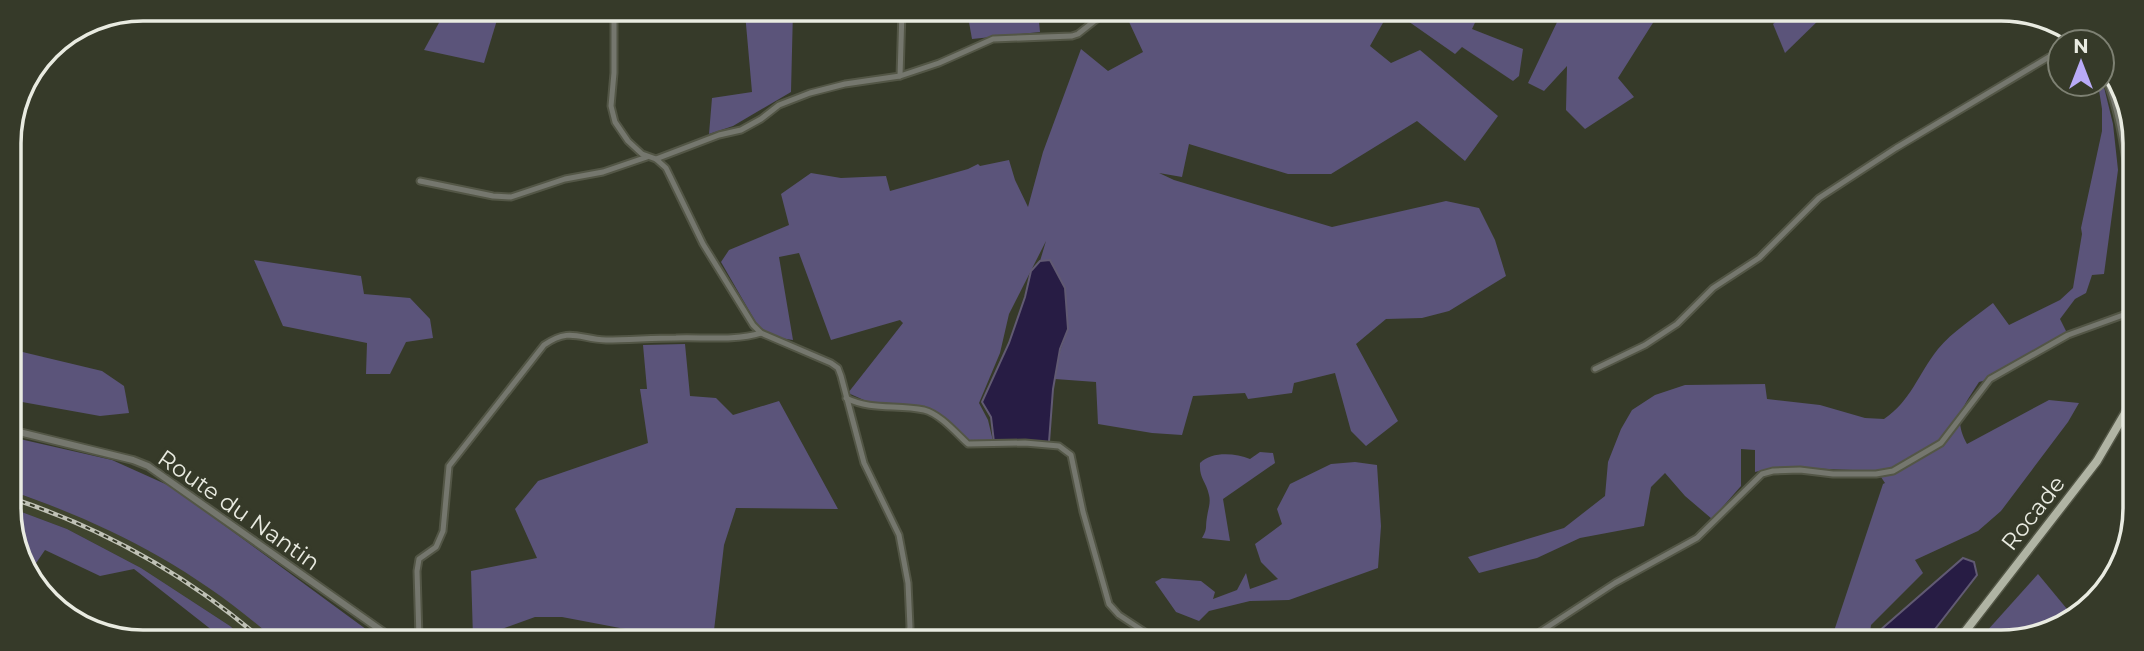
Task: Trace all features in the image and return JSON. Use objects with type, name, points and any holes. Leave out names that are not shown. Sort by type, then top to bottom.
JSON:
[{"type":"main road","name":"Rocade","points":[[1966,630],[2097,461],[2123,417]]},
{"type":"street","points":[[614,21],[611,106],[620,131],[635,148],[647,157],[656,159],[666,169],[710,256],[753,325],[761,333],[783,344],[807,351],[838,368],[864,463],[899,535],[908,583],[910,630]]},
{"type":"street","points":[[900,76],[902,21]]},
{"type":"street","points":[[656,159],[719,135],[741,130],[779,105],[810,93],[845,84],[900,76],[939,63],[993,39],[1079,34],[1095,21]]},
{"type":"street","points":[[1595,369],[1645,345],[1676,324],[1713,288],[1759,258],[1819,198],[1896,148],[2046,59]]},
{"type":"street","points":[[2113,98],[2122,135]]},
{"type":"street","points":[[420,181],[492,196],[512,197],[565,179],[603,172],[647,157]]},
{"type":"street","points":[[1543,630],[1615,583],[1696,538],[1762,474],[1800,470],[1833,474],[1876,474],[1894,471],[1941,443],[1990,379],[2068,335],[2123,315]]},
{"type":"street","points":[[419,630],[419,559],[436,547],[443,531],[449,466],[544,345],[565,335],[577,334],[602,340],[721,337],[761,333]]},
{"type":"street","points":[[846,398],[873,407],[926,410],[968,444],[1025,443],[1059,446],[1071,455],[1083,512],[1110,604],[1119,615],[1142,630]]},
{"type":"street","name":"Route du Nantin","points":[[21,432],[148,466],[381,630]]},
{"type":"shaded area","points":[[440,21],[497,21],[484,63],[424,50]]},
{"type":"shaded area","points":[[746,21],[793,21],[791,92],[733,126],[709,134],[712,98],[752,92]]},
{"type":"shaded area","points":[[969,21],[1039,21],[1040,32],[972,39]]},
{"type":"shaded area","points":[[1129,21],[1384,21],[1370,46],[1391,63],[1420,50],[1498,116],[1465,161],[1417,121],[1331,174],[1288,174],[1189,144],[1182,177],[1159,173],[1174,180],[1332,227],[1446,201],[1479,208],[1495,240],[1506,276],[1449,311],[1422,318],[1386,319],[1356,344],[1398,421],[1366,446],[1351,431],[1335,373],[1294,383],[1292,393],[1248,399],[1245,393],[1193,396],[1182,435],[1098,424],[1096,382],[1055,379],[1059,354],[1068,329],[1065,288],[1050,260],[1040,261],[1046,241],[1009,314],[1000,353],[979,403],[988,420],[993,441],[970,442],[932,410],[873,404],[848,393],[903,323],[900,320],[831,340],[799,253],[779,257],[793,340],[774,337],[758,326],[721,262],[729,250],[789,225],[781,194],[811,173],[841,178],[886,176],[890,191],[978,164],[980,166],[1009,160],[1028,207],[1043,152],[1081,49],[1108,71],[1143,52]]},
{"type":"shaded area","points":[[1408,21],[1476,21],[1472,29],[1523,49],[1519,76],[1513,81],[1462,47],[1455,54]]},
{"type":"shaded area","points":[[1558,21],[1654,21],[1618,78],[1634,97],[1585,129],[1566,110],[1567,66],[1544,91],[1528,83]]},
{"type":"shaded area","points":[[1777,21],[1818,21],[1785,53],[1773,24]]},
{"type":"shaded area","points":[[2100,98],[2107,98],[2113,124],[2118,170],[2104,274],[2092,275],[2086,293],[2075,299],[2060,319],[2068,335],[1990,379],[1979,382],[1962,412],[1960,426],[1967,444],[2049,400],[2079,403],[2068,422],[2001,511],[1978,531],[1915,560],[1923,573],[1871,625],[1870,630],[1834,630],[1885,483],[1877,471],[1776,467],[1755,472],[1755,450],[1741,449],[1741,486],[1712,519],[1685,496],[1665,473],[1651,487],[1644,526],[1580,538],[1537,558],[1479,573],[1468,557],[1564,528],[1605,496],[1608,462],[1621,429],[1632,410],[1655,395],[1685,385],[1765,384],[1767,399],[1820,405],[1865,418],[1884,419],[1908,396],[1931,358],[1944,343],[1993,303],[2009,325],[2060,300],[2073,288],[2081,228],[2102,131]]},
{"type":"shaded area","points":[[254,260],[361,276],[364,294],[410,298],[430,319],[433,338],[406,342],[390,374],[366,374],[367,343],[283,326]]},
{"type":"shaded area","points":[[1050,260],[1065,288],[1068,329],[1060,349],[1053,389],[1049,442],[994,442],[991,417],[982,402],[1009,343],[1031,271],[1040,261]]},
{"type":"shaded area","points":[[685,344],[690,396],[716,398],[733,415],[779,401],[838,509],[736,508],[724,545],[714,630],[631,630],[562,617],[535,617],[499,630],[473,630],[471,571],[537,558],[515,509],[538,481],[648,443],[640,389],[647,389],[643,345]]},
{"type":"shaded area","points":[[21,352],[102,371],[124,386],[129,413],[100,416],[21,402]]},
{"type":"shaded area","points":[[21,439],[112,460],[172,487],[367,630],[263,630],[213,591],[149,551],[21,495]]},
{"type":"shaded area","points":[[1260,452],[1273,453],[1275,463],[1223,499],[1230,541],[1202,538],[1206,530],[1210,501],[1200,463],[1211,456],[1224,454],[1250,459]]},
{"type":"shaded area","points":[[1355,462],[1377,465],[1381,526],[1378,568],[1289,600],[1250,601],[1209,611],[1199,621],[1176,612],[1155,582],[1162,578],[1201,581],[1215,592],[1213,599],[1237,590],[1246,573],[1250,589],[1278,579],[1261,562],[1255,544],[1282,524],[1277,509],[1290,484],[1331,464]]},
{"type":"shaded area","points":[[21,495],[86,518],[152,552],[201,581],[264,630],[234,630],[141,568],[67,529],[21,512]]},
{"type":"shaded area","points":[[21,512],[67,529],[141,568],[234,630],[212,630],[134,569],[100,576],[45,550],[35,564],[23,532]]},
{"type":"shaded area","points":[[1963,558],[1974,562],[1977,575],[1934,630],[1880,630]]},
{"type":"shaded area","points":[[2038,574],[2067,609],[2048,621],[2025,628],[1988,630]]},
{"type":"railway","points":[[21,502],[78,524],[142,556],[203,594],[250,630]]}]
